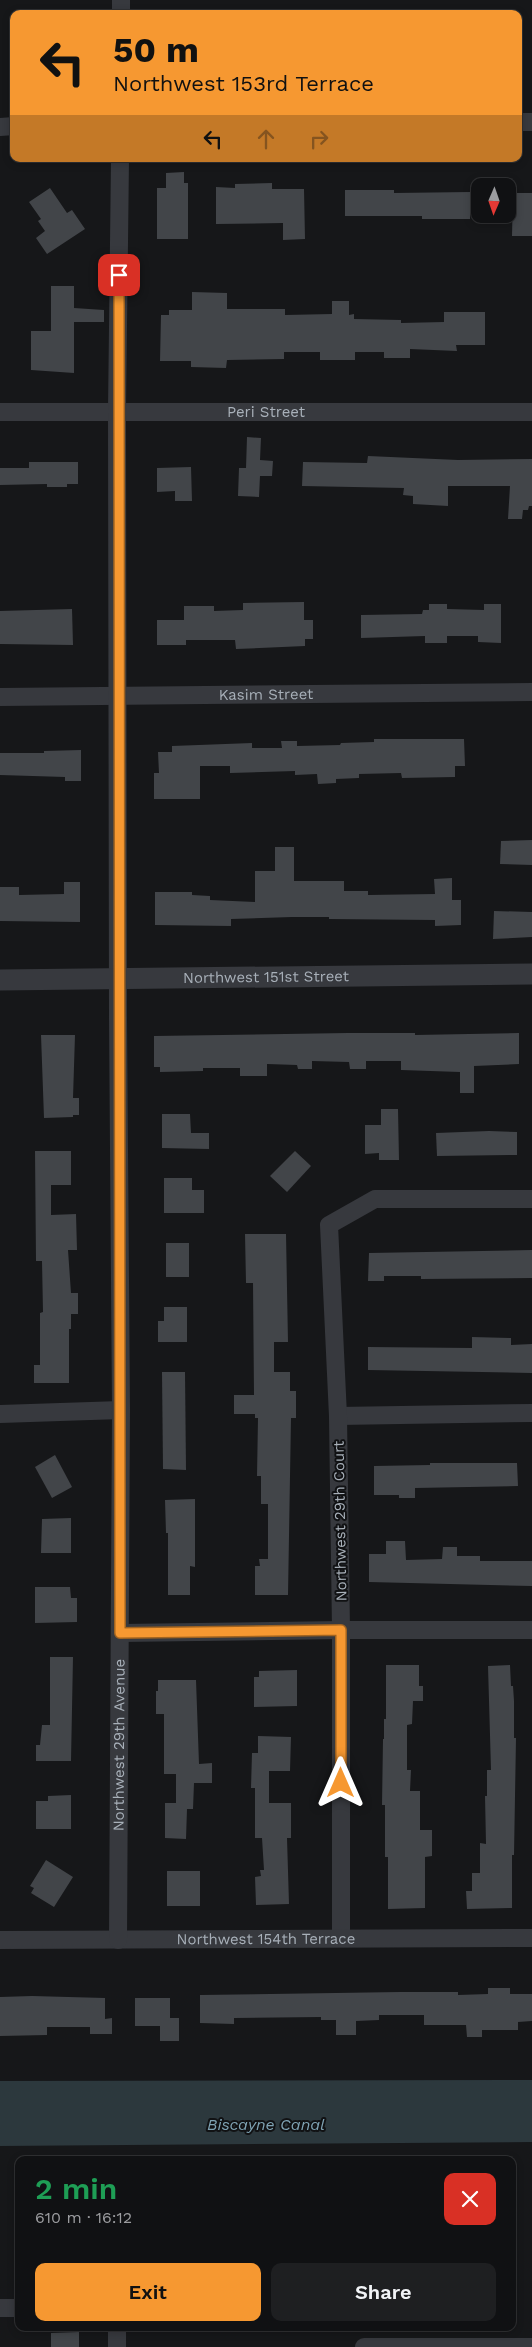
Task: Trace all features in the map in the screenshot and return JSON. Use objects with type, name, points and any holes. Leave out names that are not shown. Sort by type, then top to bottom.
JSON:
[{"type":"street","name":"Northwest 29th Avenue","points":[[118,1940],[121,1410],[117,411],[120,162]]},
{"type":"street","name":"Peri Street","points":[[0,412],[532,412]]},
{"type":"street","name":"Kasim Street","points":[[0,697],[532,692]]},
{"type":"street","name":"Northwest 151st Street","points":[[0,980],[532,974]]},
{"type":"street","name":"Northwest 29th Court","points":[[341,1937],[341,1630],[338,1416],[329,1225],[375,1199],[532,1199]]},
{"type":"street","points":[[0,1414],[121,1410]]},
{"type":"street","points":[[338,1416],[532,1413]]},
{"type":"street","points":[[120,1633],[532,1630]]},
{"type":"street","name":"Northwest 154th Terrace","points":[[0,1940],[341,1937],[532,1938]]},
{"type":"street","points":[[0,2308],[15,2308]]},
{"type":"street","points":[[117,2331],[117,2347]]},
{"type":"street","points":[[364,2347],[532,2347]]},
{"type":"water","name":"Biscayne Canal","points":[[532,2080],[532,2142],[0,2146],[0,2081]]},
{"type":"building","points":[[184,172],[184,183],[188,183],[188,239],[157,239],[157,188],[166,188],[166,173]]},
{"type":"building","points":[[272,183],[272,189],[304,189],[305,239],[283,240],[283,223],[216,224],[216,187],[235,188],[235,184]]},
{"type":"building","points":[[50,188],[67,213],[72,210],[85,229],[47,254],[36,238],[45,231],[38,221],[41,219],[29,202]]},
{"type":"building","points":[[345,190],[394,190],[394,193],[470,192],[470,219],[422,219],[422,216],[345,216]]},
{"type":"building","points":[[516,193],[532,193],[532,236],[512,236],[512,223],[516,223]]},
{"type":"building","points":[[51,286],[74,286],[74,308],[104,310],[104,322],[74,322],[74,373],[31,370],[31,331],[51,331]]},
{"type":"building","points":[[192,292],[227,293],[227,309],[285,309],[285,315],[332,314],[332,301],[349,301],[349,315],[354,314],[354,319],[401,320],[401,323],[444,322],[444,312],[485,312],[485,345],[456,345],[457,351],[410,349],[410,358],[384,358],[384,352],[355,352],[355,360],[320,360],[320,352],[284,352],[284,359],[227,360],[226,368],[191,367],[191,361],[160,361],[161,315],[169,315],[169,310],[192,310]]},
{"type":"building","points":[[247,437],[261,438],[260,460],[273,461],[272,476],[260,476],[259,497],[238,496],[239,468],[246,468]]},
{"type":"building","points":[[368,456],[458,460],[532,459],[532,506],[529,506],[528,510],[523,510],[522,519],[508,519],[510,486],[448,486],[448,506],[413,504],[413,496],[403,495],[404,488],[302,486],[303,462],[367,463]]},
{"type":"building","points":[[29,462],[78,462],[78,484],[67,484],[67,487],[47,487],[47,484],[0,485],[0,468],[29,468]]},
{"type":"building","points":[[191,467],[192,501],[175,501],[175,491],[157,492],[157,468]]},
{"type":"building","points":[[304,602],[304,620],[313,620],[313,639],[305,639],[305,646],[236,649],[235,640],[186,640],[186,645],[157,645],[157,620],[184,620],[184,606],[214,606],[214,611],[243,610],[243,603]]},
{"type":"building","points":[[429,604],[447,604],[447,609],[484,610],[484,604],[501,604],[501,643],[478,642],[478,636],[447,636],[447,643],[425,643],[425,636],[361,638],[361,615],[422,614],[423,610],[429,610]]},
{"type":"building","points":[[72,609],[73,645],[0,644],[0,611]]},
{"type":"building","points":[[374,739],[464,739],[465,766],[455,766],[455,777],[402,778],[401,773],[359,774],[359,778],[336,779],[336,783],[318,784],[317,774],[295,775],[295,771],[230,773],[230,766],[200,766],[200,799],[154,799],[154,773],[159,773],[158,752],[172,752],[172,746],[252,743],[252,748],[282,748],[281,741],[297,741],[297,746],[374,742]]},
{"type":"building","points":[[81,750],[81,781],[65,781],[65,777],[0,775],[0,753],[44,753],[44,751]]},
{"type":"building","points":[[532,840],[532,865],[500,864],[501,841]]},
{"type":"building","points":[[275,847],[294,847],[294,881],[344,881],[344,891],[368,891],[368,895],[435,894],[434,879],[452,878],[452,900],[461,900],[461,925],[435,926],[435,920],[292,917],[231,919],[231,926],[155,925],[155,892],[192,892],[192,895],[210,896],[210,900],[255,902],[255,871],[275,871]]},
{"type":"building","points":[[64,882],[80,882],[80,922],[0,921],[0,887],[19,887],[19,895],[64,894]]},
{"type":"building","points":[[494,911],[532,912],[532,937],[493,939]]},
{"type":"building","points":[[415,1033],[415,1035],[519,1033],[519,1064],[474,1066],[474,1093],[460,1093],[460,1072],[401,1070],[401,1061],[366,1061],[366,1069],[350,1069],[349,1062],[312,1061],[312,1069],[298,1069],[297,1065],[267,1064],[267,1076],[240,1076],[240,1068],[203,1068],[203,1071],[160,1072],[160,1067],[154,1067],[154,1036]]},
{"type":"building","points":[[41,1035],[75,1035],[73,1098],[79,1098],[79,1115],[44,1118]]},
{"type":"building","points":[[381,1109],[398,1109],[399,1160],[379,1160],[379,1153],[365,1154],[365,1125],[381,1125]]},
{"type":"building","points":[[162,1114],[190,1114],[191,1133],[209,1133],[209,1149],[162,1148]]},
{"type":"building","points":[[517,1132],[517,1155],[437,1156],[436,1133]]},
{"type":"building","points":[[35,1151],[71,1151],[71,1185],[51,1185],[51,1215],[76,1214],[77,1250],[68,1250],[71,1293],[78,1293],[78,1314],[71,1314],[71,1329],[69,1329],[69,1383],[34,1383],[34,1365],[40,1365],[40,1313],[43,1312],[42,1261],[36,1261]]},
{"type":"building","points":[[295,1151],[311,1166],[287,1192],[270,1176]]},
{"type":"building","points":[[164,1178],[192,1178],[192,1190],[204,1190],[204,1213],[164,1213]]},
{"type":"building","points":[[245,1234],[286,1234],[288,1342],[274,1342],[274,1372],[290,1372],[290,1391],[296,1391],[296,1418],[291,1418],[288,1595],[255,1595],[255,1566],[260,1566],[259,1559],[268,1559],[268,1504],[261,1504],[261,1476],[257,1476],[258,1418],[255,1418],[255,1414],[234,1414],[234,1395],[254,1395],[253,1283],[246,1283]]},
{"type":"building","points":[[166,1243],[189,1243],[189,1277],[166,1277]]},
{"type":"building","points":[[532,1250],[532,1278],[421,1279],[421,1276],[384,1276],[384,1281],[368,1281],[369,1253]]},
{"type":"building","points":[[164,1307],[187,1307],[187,1342],[158,1342],[158,1321],[164,1321]]},
{"type":"building","points":[[472,1337],[511,1338],[511,1345],[532,1344],[532,1373],[368,1370],[368,1347],[472,1348]]},
{"type":"building","points":[[162,1372],[185,1372],[186,1470],[163,1469]]},
{"type":"building","points":[[55,1455],[72,1487],[52,1498],[35,1467]]},
{"type":"building","points":[[430,1463],[517,1463],[518,1486],[415,1488],[415,1498],[399,1498],[399,1495],[374,1495],[374,1466],[430,1465]]},
{"type":"building","points":[[195,1499],[195,1567],[190,1566],[190,1595],[168,1595],[168,1533],[166,1533],[165,1500]]},
{"type":"building","points":[[71,1518],[71,1553],[41,1553],[42,1519]]},
{"type":"building","points":[[386,1541],[405,1541],[406,1560],[442,1559],[443,1547],[457,1547],[457,1556],[480,1556],[480,1561],[532,1561],[532,1586],[369,1582],[369,1554],[386,1554]]},
{"type":"building","points":[[35,1587],[70,1587],[71,1598],[77,1598],[77,1622],[35,1623]]},
{"type":"building","points":[[50,1657],[73,1657],[71,1761],[36,1761],[36,1745],[40,1745],[42,1725],[50,1725]]},
{"type":"building","points":[[386,1665],[419,1665],[419,1686],[423,1686],[423,1701],[413,1701],[412,1724],[407,1725],[407,1770],[411,1770],[410,1791],[420,1791],[420,1830],[432,1830],[432,1856],[425,1857],[425,1908],[388,1909],[385,1805],[382,1805],[383,1739],[384,1719],[386,1719]]},
{"type":"building","points":[[510,1665],[514,1701],[514,1738],[516,1738],[512,1908],[467,1909],[466,1891],[472,1891],[472,1873],[480,1873],[480,1843],[486,1844],[485,1796],[487,1796],[487,1770],[491,1770],[488,1666]]},
{"type":"building","points":[[297,1670],[297,1706],[254,1707],[254,1677],[259,1677],[259,1671]]},
{"type":"building","points":[[158,1680],[196,1680],[199,1764],[212,1763],[212,1783],[194,1783],[193,1809],[187,1809],[186,1839],[165,1838],[165,1803],[176,1803],[176,1774],[164,1774],[164,1714],[156,1714]]},
{"type":"building","points":[[258,1736],[291,1737],[290,1771],[269,1771],[269,1803],[291,1803],[291,1838],[287,1838],[289,1904],[256,1905],[255,1877],[261,1876],[260,1870],[264,1870],[262,1838],[255,1838],[255,1788],[251,1788],[252,1753],[258,1753]]},
{"type":"building","points":[[71,1795],[71,1829],[36,1829],[36,1801],[48,1801],[48,1796]]},
{"type":"building","points":[[46,1860],[73,1877],[54,1907],[31,1893],[34,1888],[30,1886]]},
{"type":"building","points":[[167,1871],[200,1871],[200,1906],[167,1906]]},
{"type":"building","points":[[488,1988],[510,1988],[510,1994],[532,1994],[532,2021],[518,2022],[518,2030],[482,2030],[482,2037],[467,2037],[466,2025],[424,2025],[424,2015],[379,2015],[379,2020],[356,2021],[356,2035],[336,2035],[336,2020],[321,2020],[321,2017],[234,2018],[234,2024],[200,2023],[200,1995],[458,1992],[458,1995],[488,1994]]},
{"type":"building","points":[[0,1997],[105,1998],[105,2019],[112,2018],[112,2034],[90,2034],[90,2027],[47,2027],[47,2035],[0,2036]]},
{"type":"building","points":[[135,1998],[170,1998],[170,2018],[179,2018],[179,2041],[160,2041],[160,2026],[135,2026]]},
{"type":"building","points":[[79,2332],[79,2347],[51,2347],[51,2333]]},
{"type":"route","points":[[119,275],[117,430],[121,1410],[120,1633],[341,1630],[341,1783]]}]
